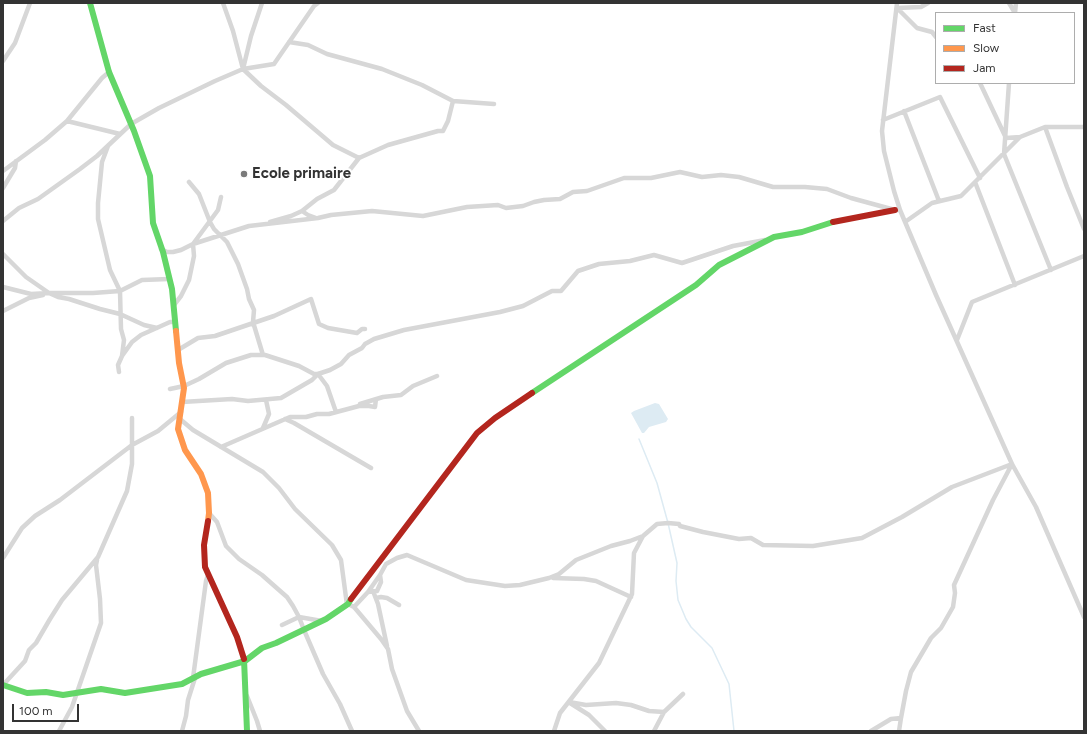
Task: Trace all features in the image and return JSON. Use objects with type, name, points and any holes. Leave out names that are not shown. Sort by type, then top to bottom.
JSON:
[{"type":"street","points":[[3,61],[15,42],[30,3]]},
{"type":"street","points":[[90,3],[109,72],[131,124],[150,176],[153,223],[162,248],[172,289],[179,364],[184,386],[178,430],[185,450],[201,474],[208,493],[209,513],[204,546],[205,567],[237,637],[245,661],[247,731]]},
{"type":"street","points":[[223,3],[233,30],[243,69],[261,86],[333,145],[359,158]]},
{"type":"street","points":[[243,69],[251,36],[262,3]]},
{"type":"street","points":[[3,221],[19,208],[38,199],[74,174],[97,156],[131,124],[159,108],[243,69],[274,64],[314,6],[318,3]]},
{"type":"street","points":[[897,5],[921,6],[928,3]]},
{"type":"street","points":[[1009,3],[1014,12]]},
{"type":"street","points":[[897,5],[917,28],[932,32],[935,36]]},
{"type":"street","points":[[897,5],[882,131],[884,151],[898,210],[905,222],[1012,464],[1036,507],[1084,617]]},
{"type":"street","points":[[289,42],[308,45],[327,54],[382,69],[422,85],[453,101],[494,104]]},
{"type":"street","points":[[3,171],[45,140],[67,121],[102,78],[109,72]]},
{"type":"street","points":[[980,84],[1006,138]]},
{"type":"street","points":[[1010,84],[1004,154],[1051,270]]},
{"type":"street","points":[[883,120],[940,97],[980,178]]},
{"type":"street","points":[[162,248],[167,252],[173,252],[219,234],[291,216],[334,190],[359,158],[388,145],[438,131],[443,132],[448,121],[453,101]]},
{"type":"street","points":[[904,111],[939,202]]},
{"type":"street","points":[[67,121],[120,134]]},
{"type":"street","points":[[905,222],[932,203],[961,196],[1022,137],[1044,127],[1084,127]]},
{"type":"street","points":[[1044,127],[1084,229]]},
{"type":"street","points":[[1006,138],[1022,137]]},
{"type":"street","points":[[108,145],[102,162],[98,219],[110,270],[120,291],[121,329],[124,340],[122,356]]},
{"type":"street","points":[[3,188],[15,168],[16,161]]},
{"type":"street","points":[[265,223],[367,212],[423,216],[467,207],[498,205],[506,208],[518,207],[544,200],[560,199],[573,192],[587,191],[624,178],[651,178],[680,172],[702,177],[740,177],[773,187],[827,189],[851,198],[898,210]]},
{"type":"street","points":[[189,182],[199,194],[214,229],[231,249],[238,264],[254,310],[253,322],[262,355]]},
{"type":"street","points":[[975,182],[1014,285]]},
{"type":"street","points":[[174,305],[181,296],[189,280],[194,256],[193,244],[218,210],[221,197]]},
{"type":"street","points":[[302,210],[308,215],[318,218]]},
{"type":"street","points":[[182,402],[232,399],[248,401],[281,398],[312,380],[318,374],[341,364],[349,355],[374,339],[404,330],[500,312],[523,306],[552,291],[561,291],[578,271],[600,264],[630,261],[654,255],[682,263],[733,246],[802,232],[835,221],[898,210]]},
{"type":"street","points":[[350,606],[366,580],[477,433],[495,418],[696,285],[718,265],[774,238]]},
{"type":"street","points":[[3,254],[26,277],[49,293],[58,297],[120,314],[144,325],[157,328]]},
{"type":"street","points":[[956,340],[972,302],[1084,256]]},
{"type":"street","points":[[3,287],[31,294],[93,293],[120,291],[142,280],[169,279]]},
{"type":"street","points":[[3,311],[29,298],[49,293]]},
{"type":"street","points":[[178,350],[198,338],[215,336],[274,316],[311,299],[320,324],[328,328],[357,333],[362,329],[365,329]]},
{"type":"street","points":[[119,372],[118,365],[122,356],[132,342],[141,335],[170,322],[175,322]]},
{"type":"street","points":[[170,389],[184,386],[226,363],[251,355],[262,355],[299,366],[314,374],[318,374],[327,386],[336,412]]},
{"type":"street","points":[[221,447],[290,416],[306,417],[317,414],[329,414],[351,407],[376,407],[376,399],[383,396],[401,395],[413,386],[437,376]]},
{"type":"street","points":[[263,428],[269,414],[266,400]]},
{"type":"street","points":[[3,558],[22,528],[32,519],[60,500],[132,445],[158,431],[181,412]]},
{"type":"street","points":[[59,731],[72,707],[101,623],[101,605],[96,565],[98,557],[127,491],[132,464],[132,418]]},
{"type":"street","points":[[180,419],[193,430],[263,472],[279,488],[294,509],[332,545],[341,560],[350,606],[381,639],[388,650]]},
{"type":"street","points":[[284,419],[294,423],[372,468]]},
{"type":"street","points":[[98,557],[62,600],[36,643],[30,650],[25,661],[3,685],[27,693],[46,692],[63,695],[101,689],[125,693],[182,684],[201,674],[245,661],[262,648],[304,630],[350,606],[370,591],[386,564],[407,555],[466,580],[505,586],[520,585],[559,574],[576,560],[611,546],[643,536],[657,524],[679,524],[680,526],[703,532],[739,539],[751,538],[763,545],[813,546],[862,538],[902,517],[952,487],[1012,464]]},
{"type":"street","points":[[899,731],[911,672],[931,638],[941,628],[953,607],[955,593],[954,585],[993,500],[1012,464]]},
{"type":"street","points":[[209,513],[217,522],[226,546],[239,559],[262,575],[287,597],[299,617],[323,674],[340,704],[352,731]]},
{"type":"street","points":[[554,731],[560,713],[599,663],[631,597],[634,554],[643,536]]},
{"type":"street","points":[[182,731],[194,678],[208,574]]},
{"type":"street","points":[[549,578],[584,579],[596,581],[631,597]]},
{"type":"street","points":[[366,580],[370,591],[378,603],[392,669],[397,684],[407,712],[419,731]]},
{"type":"street","points":[[376,598],[387,598],[399,605]]},
{"type":"street","points":[[378,603],[387,598]]},
{"type":"street","points":[[282,625],[299,617],[322,621]]},
{"type":"street","points":[[246,692],[260,731]]},
{"type":"street","points":[[654,731],[664,712],[683,694]]},
{"type":"street","points":[[569,702],[586,705],[616,703],[631,705],[649,711],[664,712]]},
{"type":"street","points":[[569,702],[589,715],[605,731]]},
{"type":"street","points":[[871,731],[891,719],[901,718]]},
{"type":"shaded area","points":[[655,403],[659,404],[668,419],[666,422],[649,427],[644,433],[642,433],[631,413]]},
{"type":"waterway","points":[[639,439],[657,483],[668,523],[677,563],[676,581],[678,600],[691,627],[712,648],[729,684],[734,731]]},
{"type":"traffic: fast","points":[[90,3],[109,72],[134,131],[150,176],[153,223],[163,252],[172,289],[176,331]]},
{"type":"traffic: fast","points":[[532,393],[696,285],[719,265],[774,237],[802,232],[833,222]]},
{"type":"traffic: fast","points":[[3,685],[27,693],[46,692],[63,695],[101,689],[125,693],[182,684],[201,674],[245,661],[262,648],[276,643],[326,619],[348,604],[351,599]]},
{"type":"traffic: fast","points":[[244,659],[247,731]]},
{"type":"traffic: slow","points":[[176,331],[179,363],[184,388],[178,429],[185,450],[201,474],[208,493],[208,521]]},
{"type":"traffic: jam","points":[[833,222],[895,210]]},
{"type":"traffic: jam","points":[[351,599],[477,433],[495,418],[532,393]]},
{"type":"traffic: jam","points":[[208,521],[204,545],[205,567],[237,637],[244,659]]},
{"type":"place","name":"Ecole primaire","points":[[244,174]]}]
